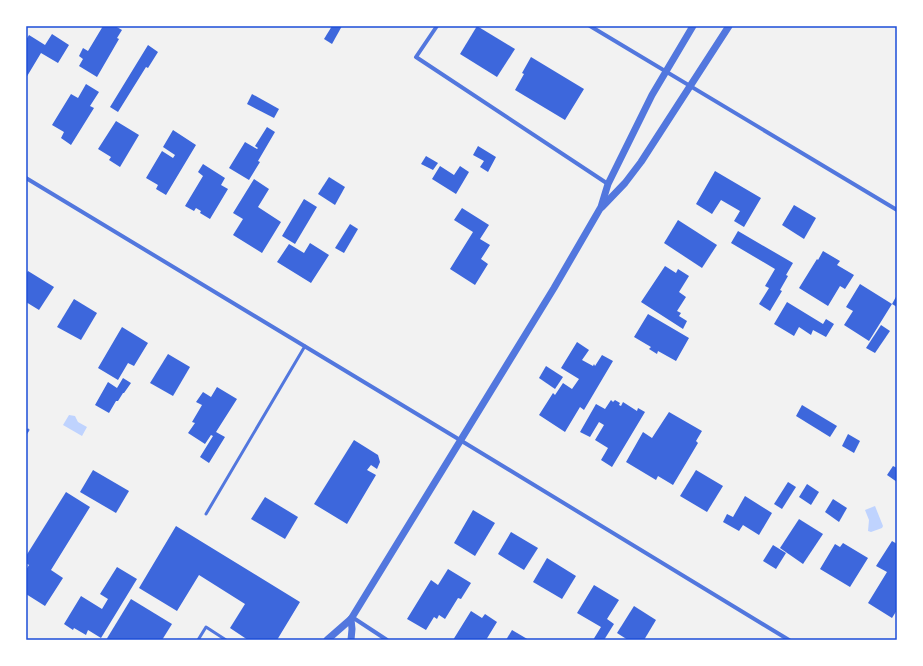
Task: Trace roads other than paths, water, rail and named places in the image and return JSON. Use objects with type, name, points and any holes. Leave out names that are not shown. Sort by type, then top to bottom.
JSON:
[{"type":"street","points":[[437,26],[416,57],[608,184]]},
{"type":"street","points":[[590,26],[897,210]]},
{"type":"street","points":[[327,640],[352,618],[554,288],[601,208],[608,184],[652,95],[693,26]]},
{"type":"street","points":[[601,208],[620,189],[641,162],[729,26]]},
{"type":"street","points":[[26,178],[789,640]]},
{"type":"street","points":[[351,640],[352,618]]},
{"type":"street","points":[[352,618],[387,640]]},
{"type":"lane","points":[[206,514],[305,346]]},
{"type":"lane","points":[[198,640],[206,628],[226,640]]},
{"type":"water","points":[[69,415],[75,416],[78,422],[87,427],[82,436],[63,425]]},
{"type":"water","points":[[875,506],[883,526],[882,528],[871,532],[868,531],[869,520],[865,510]]}]
